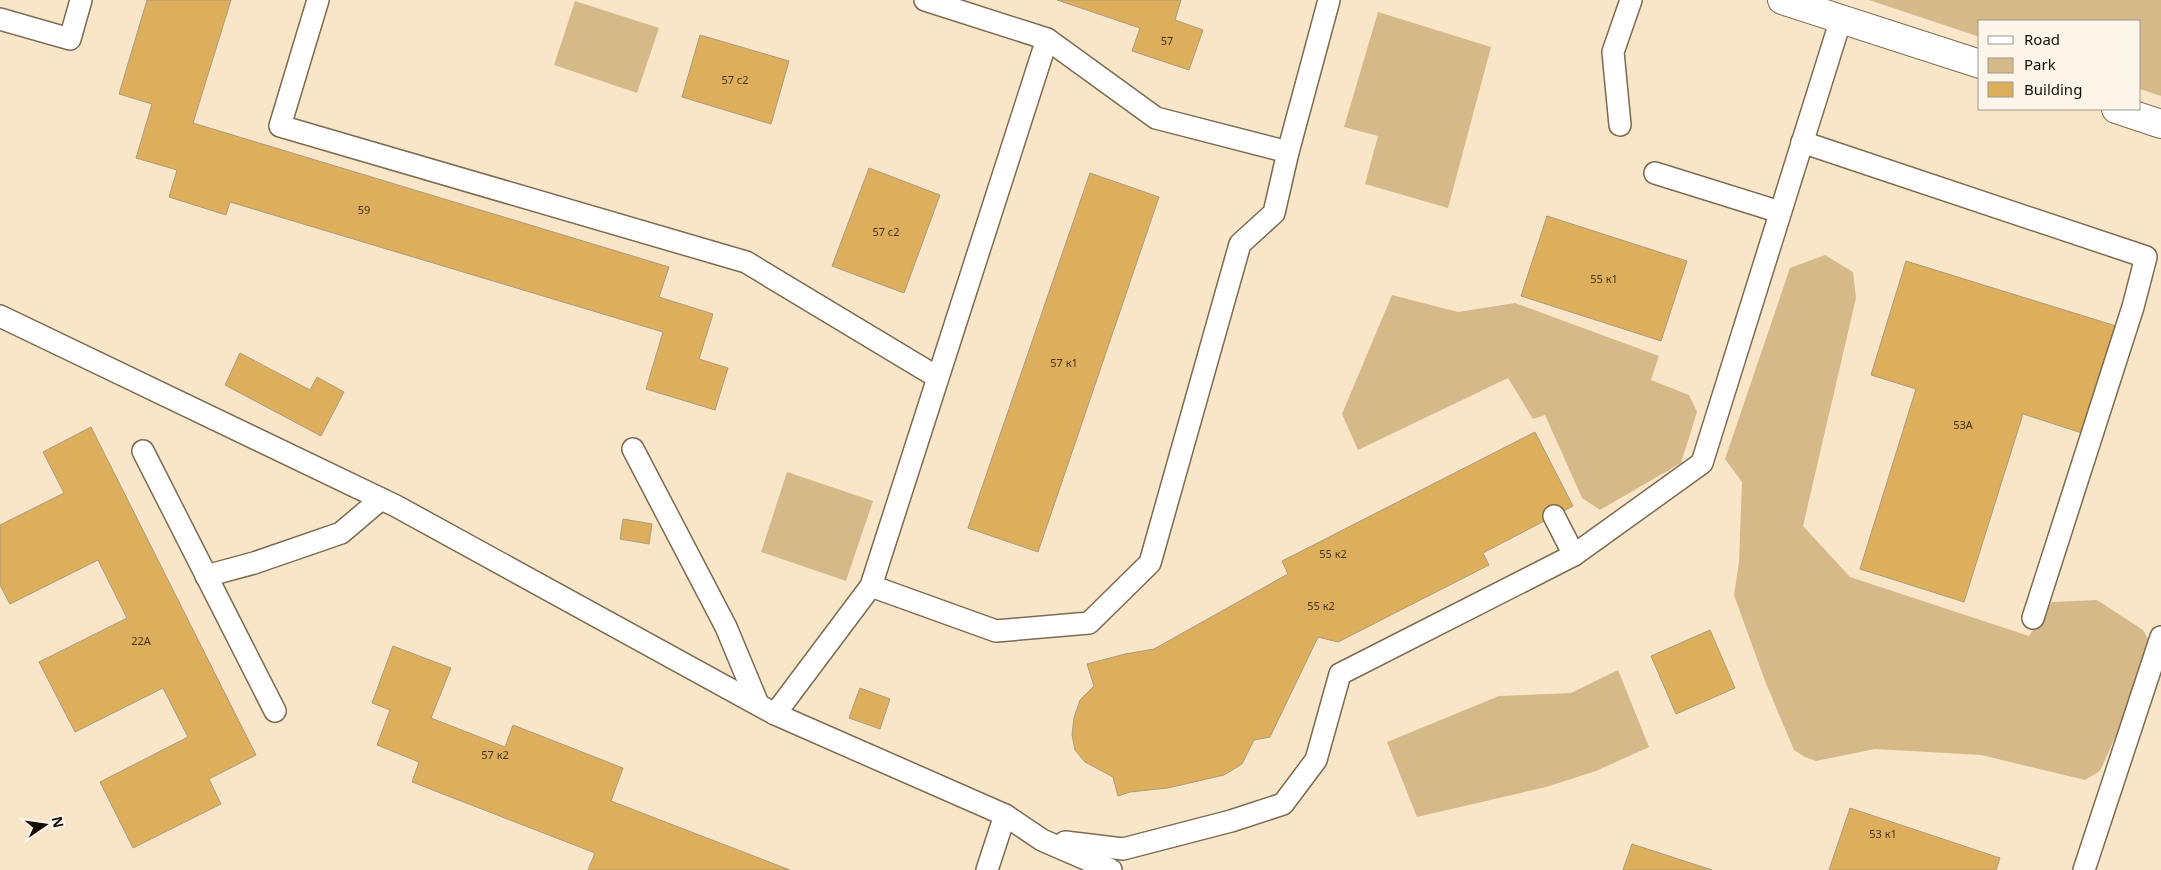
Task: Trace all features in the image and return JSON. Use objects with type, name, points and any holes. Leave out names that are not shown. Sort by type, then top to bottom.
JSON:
[{"type":"street","points":[[1782,0],[1978,63]]},
{"type":"street","points":[[2119,110],[2161,124]]},
{"type":"lane","points":[[0,19],[70,39],[81,0]]},
{"type":"lane","points":[[318,0],[280,126],[746,262],[938,377]]},
{"type":"lane","points":[[925,0],[1047,39],[1156,118],[1288,152]]},
{"type":"lane","points":[[871,586],[996,631],[1089,623],[1150,563],[1240,244],[1274,213],[1288,152],[1329,0]]},
{"type":"lane","points":[[1620,125],[1613,52],[1631,0]]},
{"type":"lane","points":[[1042,840],[1123,849],[1231,821],[1282,804],[1316,760],[1340,674],[1574,555],[1702,463],[1841,19]]},
{"type":"lane","points":[[767,709],[871,586],[1047,39]]},
{"type":"lane","points":[[1802,142],[2146,258],[2133,307],[2033,618]]},
{"type":"lane","points":[[1655,173],[1780,212]]},
{"type":"lane","points":[[0,316],[381,499],[767,709],[1005,815],[1042,840],[1111,870]]},
{"type":"lane","points":[[633,449],[726,626],[767,709]]},
{"type":"lane","points":[[143,451],[275,711]]},
{"type":"lane","points":[[206,576],[254,563],[341,533],[381,499]]},
{"type":"lane","points":[[1554,516],[1574,555]]},
{"type":"lane","points":[[2084,870],[2161,637]]},
{"type":"lane","points":[[987,870],[1005,815]]},
{"type":"green space","points":[[1869,0],[2161,0],[2161,96],[2141,89],[2141,20],[1978,20],[1978,36]]},
{"type":"green space","points":[[575,1],[659,28],[637,93],[554,65]]},
{"type":"green space","points":[[1378,12],[1491,47],[1448,208],[1365,184],[1378,136],[1344,127]]},
{"type":"green space","points":[[1825,255],[1853,272],[1856,298],[1803,526],[1850,577],[2029,636],[2052,602],[2097,600],[2143,630],[2150,642],[2131,702],[2100,771],[2085,780],[1981,755],[1875,749],[1816,761],[1794,750],[1765,681],[1734,595],[1739,562],[1742,482],[1725,459],[1790,268]]},
{"type":"green space","points":[[1392,295],[1458,312],[1515,303],[1659,356],[1651,380],[1689,395],[1697,412],[1681,463],[1600,510],[1582,498],[1545,415],[1533,419],[1508,378],[1358,450],[1342,414]]},
{"type":"green space","points":[[787,472],[873,501],[846,581],[761,552]]},
{"type":"green space","points":[[1618,670],[1649,747],[1596,771],[1546,787],[1417,817],[1387,742],[1499,696],[1571,693]]},
{"type":"building","points":[[147,0],[231,0],[193,123],[669,267],[659,297],[713,314],[699,359],[728,368],[715,410],[646,389],[663,332],[230,202],[226,215],[169,197],[177,170],[136,158],[152,104],[119,94]]},
{"type":"building","points":[[1057,0],[1181,0],[1175,20],[1203,30],[1189,70],[1132,51],[1140,28]]},
{"type":"building","points":[[700,35],[789,61],[771,124],[682,97]]},
{"type":"building","points":[[869,168],[940,195],[904,293],[832,266]]},
{"type":"building","points":[[1090,173],[1159,197],[1038,552],[968,528]]},
{"type":"building","points":[[1547,216],[1687,261],[1661,341],[1521,296]]},
{"type":"building","points":[[1906,261],[2116,326],[2082,433],[2023,414],[1964,602],[1860,569],[1916,389],[1871,375]]},
{"type":"building","points":[[240,353],[310,390],[317,377],[344,392],[321,436],[225,385]]},
{"type":"building","points":[[91,427],[256,755],[209,779],[221,804],[133,848],[100,782],[188,737],[163,688],[75,732],[39,662],[127,618],[98,560],[10,604],[0,585],[0,525],[64,493],[43,452]]},
{"type":"building","points":[[1535,432],[1573,506],[1483,553],[1489,565],[1338,642],[1318,637],[1270,737],[1254,740],[1242,764],[1224,775],[1168,788],[1130,792],[1118,796],[1113,777],[1085,762],[1075,750],[1072,735],[1074,718],[1080,700],[1094,686],[1087,664],[1154,649],[1288,574],[1282,561]]},
{"type":"building","points":[[623,519],[652,524],[649,544],[620,539]]},
{"type":"building","points":[[1710,630],[1735,688],[1676,714],[1651,656]]},
{"type":"building","points":[[393,646],[451,668],[431,718],[505,747],[513,725],[623,768],[611,801],[790,870],[588,870],[595,853],[412,782],[419,762],[377,745],[390,710],[372,703]]},
{"type":"building","points":[[860,688],[890,699],[880,729],[849,718]]},
{"type":"building","points":[[1850,808],[2000,858],[1996,870],[1829,870]]},
{"type":"building","points":[[1632,844],[1712,870],[1623,870]]}]
